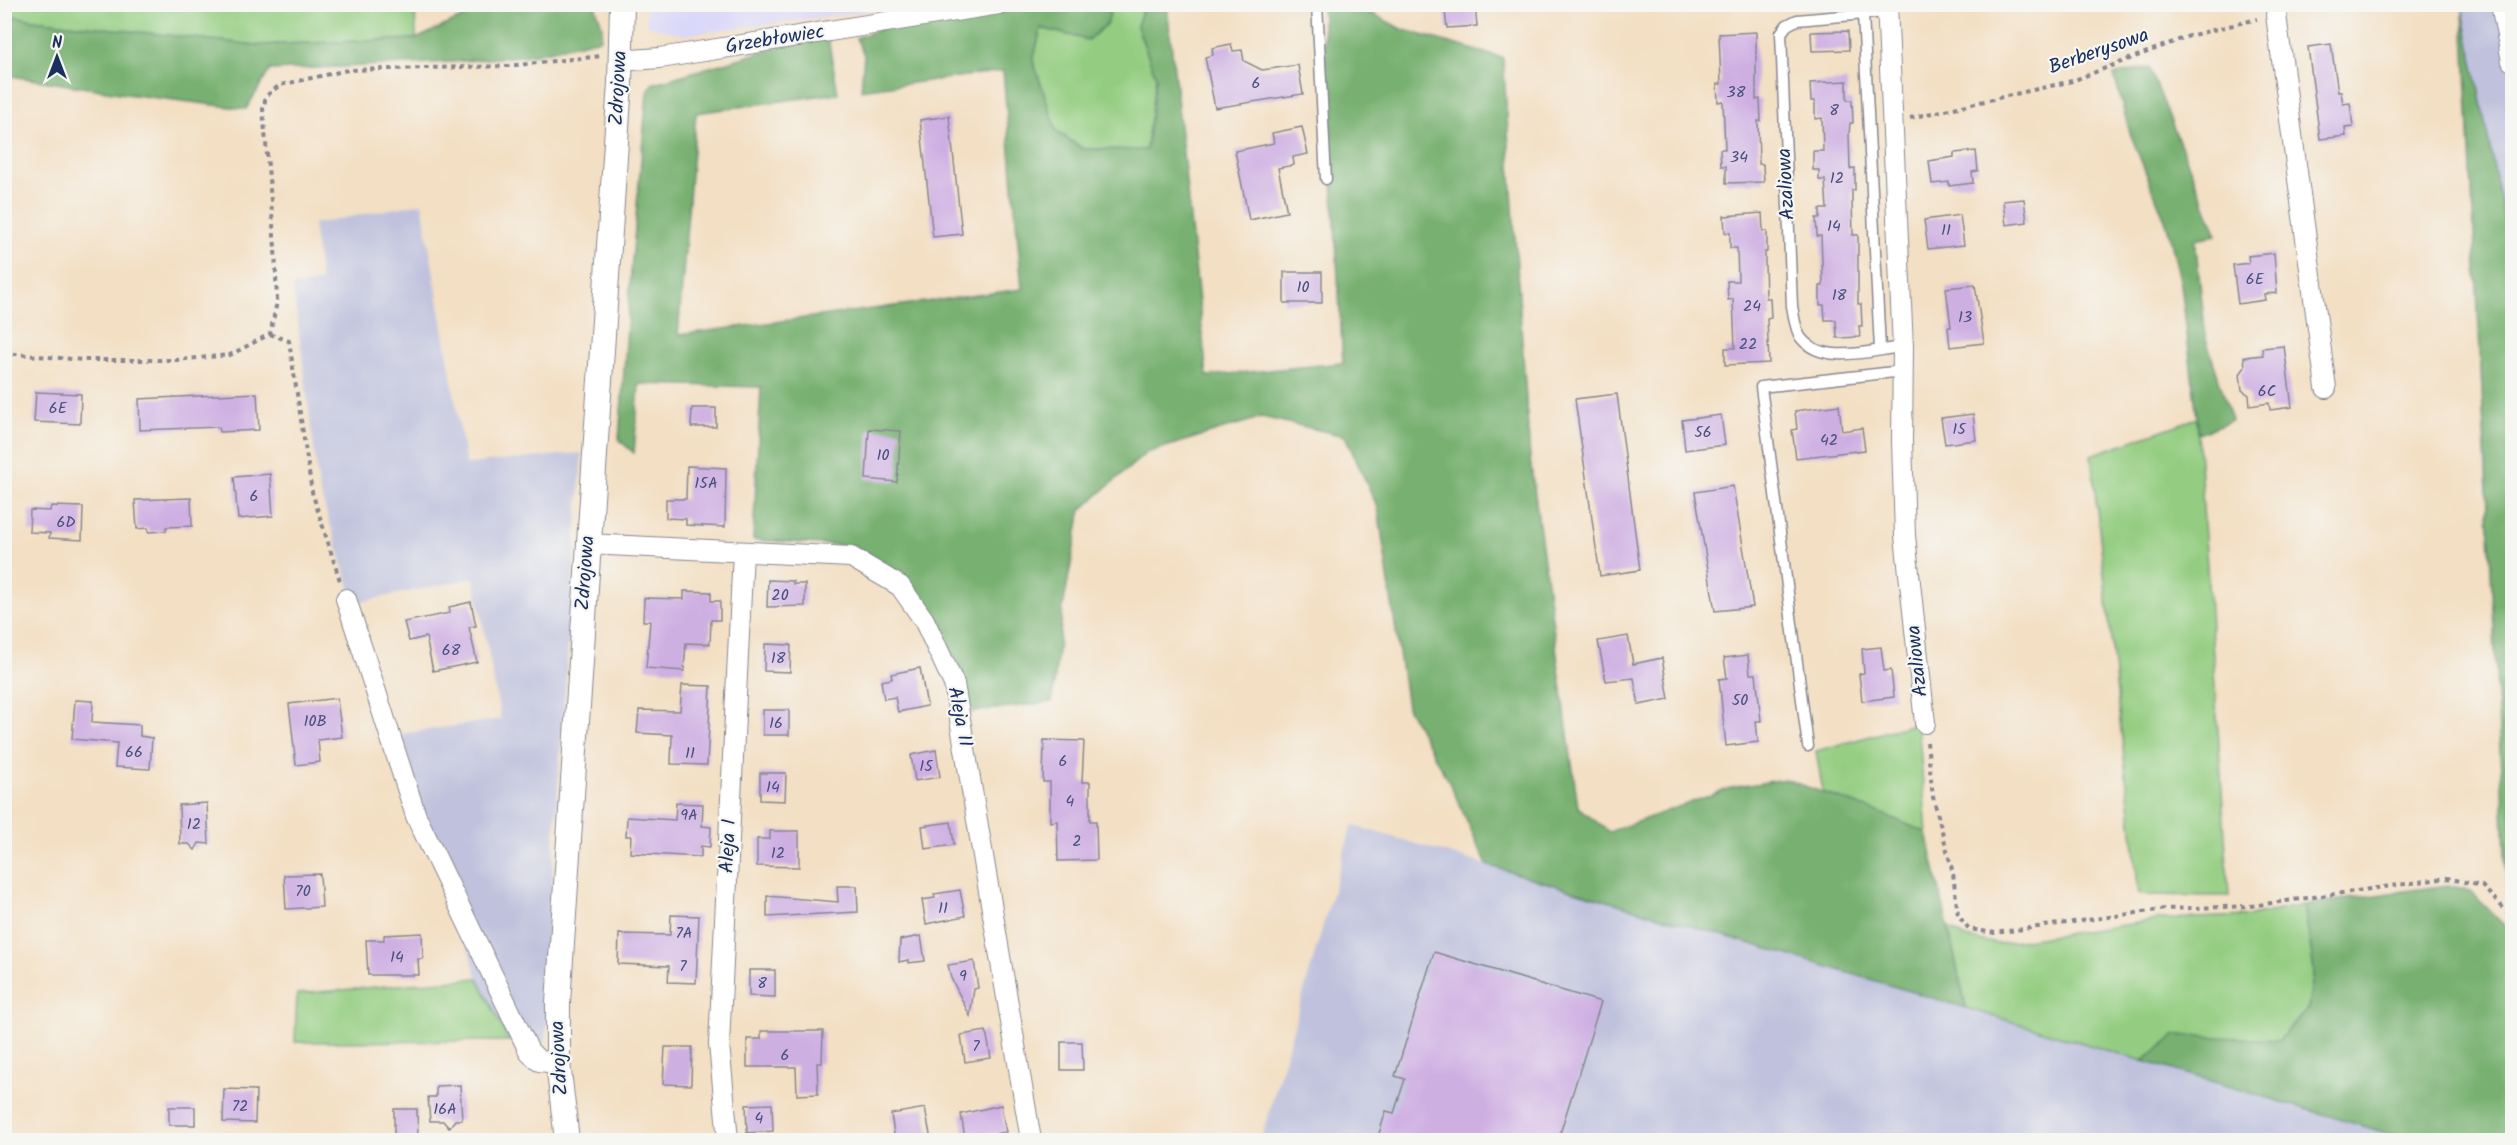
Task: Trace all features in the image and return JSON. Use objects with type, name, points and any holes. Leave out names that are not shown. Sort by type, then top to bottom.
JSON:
[{"type":"street","name":"Zdrojowa","points":[[567,1140],[558,1063],[558,1003],[622,55],[622,4]]},
{"type":"street","name":"Grzebłowiec","points":[[622,55],[632,60],[660,58],[999,4]]},
{"type":"street","points":[[2501,4],[2512,61]]},
{"type":"street","name":"Azaliowa","points":[[1887,8],[1903,347],[1905,536],[1925,723]]},
{"type":"street","points":[[2276,15],[2326,387]]},
{"type":"street","name":"Aleja II","points":[[588,544],[851,557],[900,586],[924,620],[954,684],[1031,1140]]},
{"type":"street","name":"Aleja I","points":[[728,1140],[719,1044],[743,552]]},
{"type":"street","points":[[346,598],[416,816],[524,1043],[539,1061],[558,1063]]},
{"type":"lane","points":[[1317,4],[1326,179]]},
{"type":"lane","name":"Azaliowa","points":[[1887,8],[1863,14],[1797,20],[1787,25],[1781,33],[1791,272],[1794,314],[1800,337],[1815,350],[1830,356],[1903,347]]},
{"type":"lane","points":[[1863,14],[1880,349]]},
{"type":"lane","points":[[1808,746],[1761,387],[1903,371]]},
{"type":"path","name":"Berberysowa","points":[[1892,122],[2072,81],[2189,36],[2315,4]]},
{"type":"path","points":[[270,334],[277,302],[275,247],[263,109],[267,96],[280,85],[348,70],[508,66],[585,56],[622,55]]},
{"type":"path","points":[[4,353],[83,360],[176,360],[230,355],[270,334],[289,341],[312,492],[346,598]]},
{"type":"path","points":[[1925,723],[1933,797],[1953,873],[1959,915],[1968,929],[1995,933],[2165,909],[2251,906],[2447,878],[2482,886],[2512,917]]},
{"type":"shaded area","points":[[646,4],[913,5],[684,35],[647,25]]},
{"type":"shaded area","points":[[2462,5],[2512,5],[2512,260],[2463,11]]},
{"type":"shaded area","points":[[422,203],[466,464],[582,453],[554,843],[546,1041],[509,1041],[478,978],[436,859],[401,734],[501,719],[474,578],[355,603],[319,489],[293,286],[321,281],[313,224]]},
{"type":"shaded area","points":[[1352,825],[2410,1140],[1261,1140]]},
{"type":"green space","points":[[491,4],[595,5],[602,26],[601,39],[531,55],[452,62],[270,70],[246,109],[126,94],[5,75],[5,14],[33,20],[256,45],[416,39]]},
{"type":"green space","points":[[4,5],[415,5],[416,39],[256,45],[33,20],[5,14]]},
{"type":"green space","points":[[1112,5],[1144,5],[1137,26],[1156,77],[1146,150],[1083,149],[1057,132],[1033,61],[1041,28],[1088,40],[1107,24]]},
{"type":"green space","points":[[1112,5],[1107,24],[1088,40],[1041,28],[1033,61],[1057,132],[1083,149],[1146,150],[1156,77],[1137,26],[1144,5],[1167,5],[1207,376],[1343,363],[1322,5],[1355,5],[1404,30],[1503,58],[1530,459],[1578,807],[1609,832],[1731,788],[1785,779],[1881,813],[1927,833],[1966,1008],[1487,865],[1451,786],[1407,707],[1378,508],[1345,436],[1262,417],[1146,453],[1081,510],[1063,607],[1052,702],[971,712],[965,680],[933,615],[906,577],[855,546],[753,540],[761,387],[639,384],[634,453],[619,440],[647,93],[652,84],[827,33],[838,93],[696,113],[678,335],[1022,289],[1003,71],[861,90],[864,55],[856,38],[883,28],[1037,7]]},
{"type":"green space","points":[[2463,11],[2512,260],[2512,897],[2507,891]]},
{"type":"green space","points":[[2149,67],[2217,235],[2195,239],[2206,339],[2232,420],[2199,434],[2181,284],[2167,225],[2130,133],[2114,75]]},
{"type":"green space","points":[[2197,418],[2229,896],[2139,895],[2091,455]]},
{"type":"green space","points":[[1918,723],[1927,833],[1823,792],[1816,751]]},
{"type":"green space","points":[[2448,885],[2470,891],[2512,933],[2512,1140],[2410,1140],[2143,1061],[2176,1035],[2279,1040],[2308,1008],[2314,970],[2304,905]]},
{"type":"green space","points":[[2304,905],[2314,970],[2308,1008],[2279,1041],[2176,1035],[2143,1061],[1966,1008],[1948,927],[1965,938],[1999,944],[2164,919],[2251,916]]},
{"type":"green space","points":[[478,978],[509,1041],[295,1042],[297,994]]},
{"type":"building","points":[[1444,4],[1475,4],[1477,26],[1447,28]]},
{"type":"building","points":[[1848,31],[1849,50],[1812,51],[1811,32]]},
{"type":"building","points":[[1756,32],[1756,100],[1760,99],[1761,121],[1758,121],[1759,164],[1763,164],[1764,182],[1726,183],[1726,166],[1721,166],[1720,149],[1725,149],[1723,101],[1718,102],[1717,84],[1721,84],[1719,34]]},
{"type":"building","points":[[1231,44],[1233,51],[1242,50],[1244,61],[1262,70],[1298,65],[1303,94],[1215,108],[1205,57],[1213,55],[1212,48]]},
{"type":"building","points":[[2331,44],[2338,92],[2341,92],[2343,104],[2350,103],[2353,127],[2345,128],[2346,136],[2320,139],[2308,47]]},
{"type":"building","points":[[1847,81],[1847,100],[1852,100],[1853,123],[1850,123],[1849,134],[1850,169],[1855,168],[1855,190],[1852,190],[1853,235],[1858,235],[1858,304],[1861,304],[1862,326],[1859,326],[1860,337],[1837,338],[1836,320],[1825,320],[1824,305],[1820,305],[1820,286],[1823,286],[1821,236],[1817,236],[1816,218],[1820,218],[1820,209],[1827,209],[1825,180],[1819,180],[1819,170],[1813,170],[1813,151],[1823,151],[1822,118],[1815,119],[1815,101],[1811,101],[1810,83]]},
{"type":"building","points":[[949,116],[962,234],[933,237],[920,120]]},
{"type":"building","points":[[1302,127],[1308,154],[1293,157],[1294,165],[1278,168],[1287,212],[1249,220],[1235,151],[1274,143],[1272,133]]},
{"type":"building","points":[[1976,151],[1978,171],[1972,172],[1973,183],[1949,186],[1949,182],[1932,184],[1929,161],[1954,157],[1954,153]]},
{"type":"building","points":[[2024,199],[2027,222],[2006,225],[2003,201]]},
{"type":"building","points":[[1762,213],[1763,231],[1767,231],[1766,298],[1770,298],[1771,318],[1767,319],[1769,363],[1725,365],[1725,348],[1735,348],[1733,299],[1728,300],[1727,281],[1738,281],[1737,248],[1730,248],[1730,232],[1725,233],[1724,216]]},
{"type":"building","points":[[1960,215],[1964,245],[1928,249],[1924,220]]},
{"type":"building","points":[[2274,253],[2277,293],[2264,294],[2265,300],[2238,304],[2233,265],[2249,263],[2248,256]]},
{"type":"building","points":[[1284,272],[1322,272],[1322,303],[1284,303]]},
{"type":"building","points":[[1975,285],[1984,343],[1950,347],[1948,327],[1951,327],[1946,288]]},
{"type":"building","points":[[2284,346],[2292,407],[2270,410],[2269,403],[2250,406],[2249,395],[2242,390],[2240,374],[2245,367],[2244,357],[2263,355],[2262,348]]},
{"type":"building","points":[[36,392],[81,394],[80,424],[34,422]]},
{"type":"building","points":[[257,393],[259,430],[220,432],[219,427],[140,430],[139,399]]},
{"type":"building","points":[[1617,394],[1640,570],[1600,576],[1575,399]]},
{"type":"building","points":[[1839,405],[1842,431],[1862,428],[1865,450],[1796,458],[1792,430],[1797,429],[1795,411]]},
{"type":"building","points":[[692,408],[716,408],[716,427],[691,427]]},
{"type":"building","points":[[1973,414],[1976,440],[1945,444],[1941,418]]},
{"type":"building","points":[[1721,415],[1725,445],[1685,450],[1682,420]]},
{"type":"building","points":[[869,429],[901,431],[897,482],[866,479]]},
{"type":"building","points":[[687,466],[726,468],[725,527],[686,525],[686,519],[666,518],[666,499],[686,499]]},
{"type":"building","points":[[270,474],[273,516],[238,519],[234,477]]},
{"type":"building","points":[[1733,486],[1753,607],[1715,611],[1695,492]]},
{"type":"building","points":[[191,498],[192,526],[166,527],[166,531],[148,532],[148,528],[137,529],[135,500]]},
{"type":"building","points":[[51,506],[83,507],[82,540],[49,538],[50,533],[29,532],[30,510],[50,511]]},
{"type":"building","points":[[768,580],[805,584],[805,606],[767,607]]},
{"type":"building","points":[[684,591],[711,592],[711,601],[720,601],[720,620],[711,620],[710,644],[686,643],[684,671],[646,668],[650,621],[643,621],[644,598],[684,599]]},
{"type":"building","points":[[471,602],[476,626],[469,627],[477,662],[433,671],[426,637],[409,641],[404,622],[450,613],[449,607]]},
{"type":"building","points":[[1628,636],[1633,664],[1662,658],[1669,699],[1639,705],[1634,678],[1606,681],[1598,641]]},
{"type":"building","points":[[765,644],[791,645],[790,672],[764,671]]},
{"type":"building","points":[[1881,647],[1884,671],[1891,670],[1894,697],[1862,701],[1859,674],[1864,673],[1862,649]]},
{"type":"building","points":[[1748,655],[1750,674],[1756,674],[1761,721],[1756,721],[1758,742],[1726,746],[1719,679],[1727,678],[1724,658]]},
{"type":"building","points":[[920,668],[927,706],[898,712],[895,697],[884,699],[881,681],[892,679],[891,674]]},
{"type":"building","points":[[682,685],[711,686],[707,765],[671,764],[672,735],[637,733],[639,710],[680,711]]},
{"type":"building","points":[[337,698],[342,737],[318,740],[320,762],[296,765],[289,704]]},
{"type":"building","points":[[75,700],[93,701],[92,722],[140,725],[140,736],[152,738],[150,769],[115,767],[117,743],[72,739]]},
{"type":"building","points":[[763,710],[789,710],[789,735],[763,735]]},
{"type":"building","points":[[1044,740],[1084,741],[1082,782],[1090,782],[1090,821],[1096,821],[1097,860],[1058,861],[1057,821],[1050,822],[1050,782],[1043,782]]},
{"type":"building","points":[[936,750],[940,777],[915,781],[911,755]]},
{"type":"building","points":[[760,773],[786,773],[785,801],[760,800]]},
{"type":"building","points":[[207,803],[209,844],[199,843],[195,850],[189,844],[180,844],[179,805]]},
{"type":"building","points":[[676,803],[703,804],[702,826],[711,827],[710,847],[701,846],[701,857],[630,853],[631,836],[626,836],[627,817],[675,820]]},
{"type":"building","points":[[951,822],[954,845],[925,849],[922,826]]},
{"type":"building","points":[[770,831],[799,831],[799,867],[757,866],[757,839],[770,839]]},
{"type":"building","points":[[320,874],[322,907],[286,909],[284,875]]},
{"type":"building","points":[[837,886],[857,886],[858,912],[767,917],[767,896],[838,902]]},
{"type":"building","points":[[960,890],[965,916],[926,924],[922,900],[935,898],[934,894]]},
{"type":"building","points":[[671,915],[699,916],[696,983],[668,982],[669,966],[618,964],[619,934],[670,935]]},
{"type":"building","points":[[422,933],[423,959],[418,959],[419,975],[368,975],[366,940],[384,940],[384,935]]},
{"type":"building","points":[[921,936],[925,961],[899,962],[900,940]]},
{"type":"building","points":[[1434,952],[1601,1002],[1558,1140],[1377,1140],[1386,1111],[1394,1113],[1405,1079],[1395,1076]]},
{"type":"building","points":[[974,961],[978,988],[974,989],[970,1016],[951,978],[948,965]]},
{"type":"building","points":[[749,970],[775,970],[775,997],[749,996]]},
{"type":"building","points":[[761,1031],[823,1031],[822,1063],[817,1063],[818,1094],[797,1095],[796,1067],[747,1067],[747,1039],[761,1039]]},
{"type":"building","points":[[986,1031],[991,1058],[965,1062],[961,1035]]},
{"type":"building","points":[[1061,1042],[1082,1042],[1083,1070],[1061,1070]]},
{"type":"building","points":[[665,1047],[692,1047],[691,1085],[663,1084]]},
{"type":"building","points":[[460,1085],[462,1120],[455,1120],[449,1128],[443,1121],[430,1121],[428,1097],[436,1097],[436,1086]]},
{"type":"building","points":[[224,1089],[256,1090],[255,1123],[223,1122]]},
{"type":"building","points":[[772,1104],[773,1131],[747,1133],[746,1105]]},
{"type":"building","points":[[1001,1105],[1006,1132],[965,1139],[961,1114]]},
{"type":"building","points":[[169,1107],[195,1107],[195,1125],[169,1125]]},
{"type":"building","points":[[925,1108],[931,1140],[895,1140],[891,1114]]},
{"type":"building","points":[[394,1109],[417,1109],[418,1139],[394,1139]]}]
